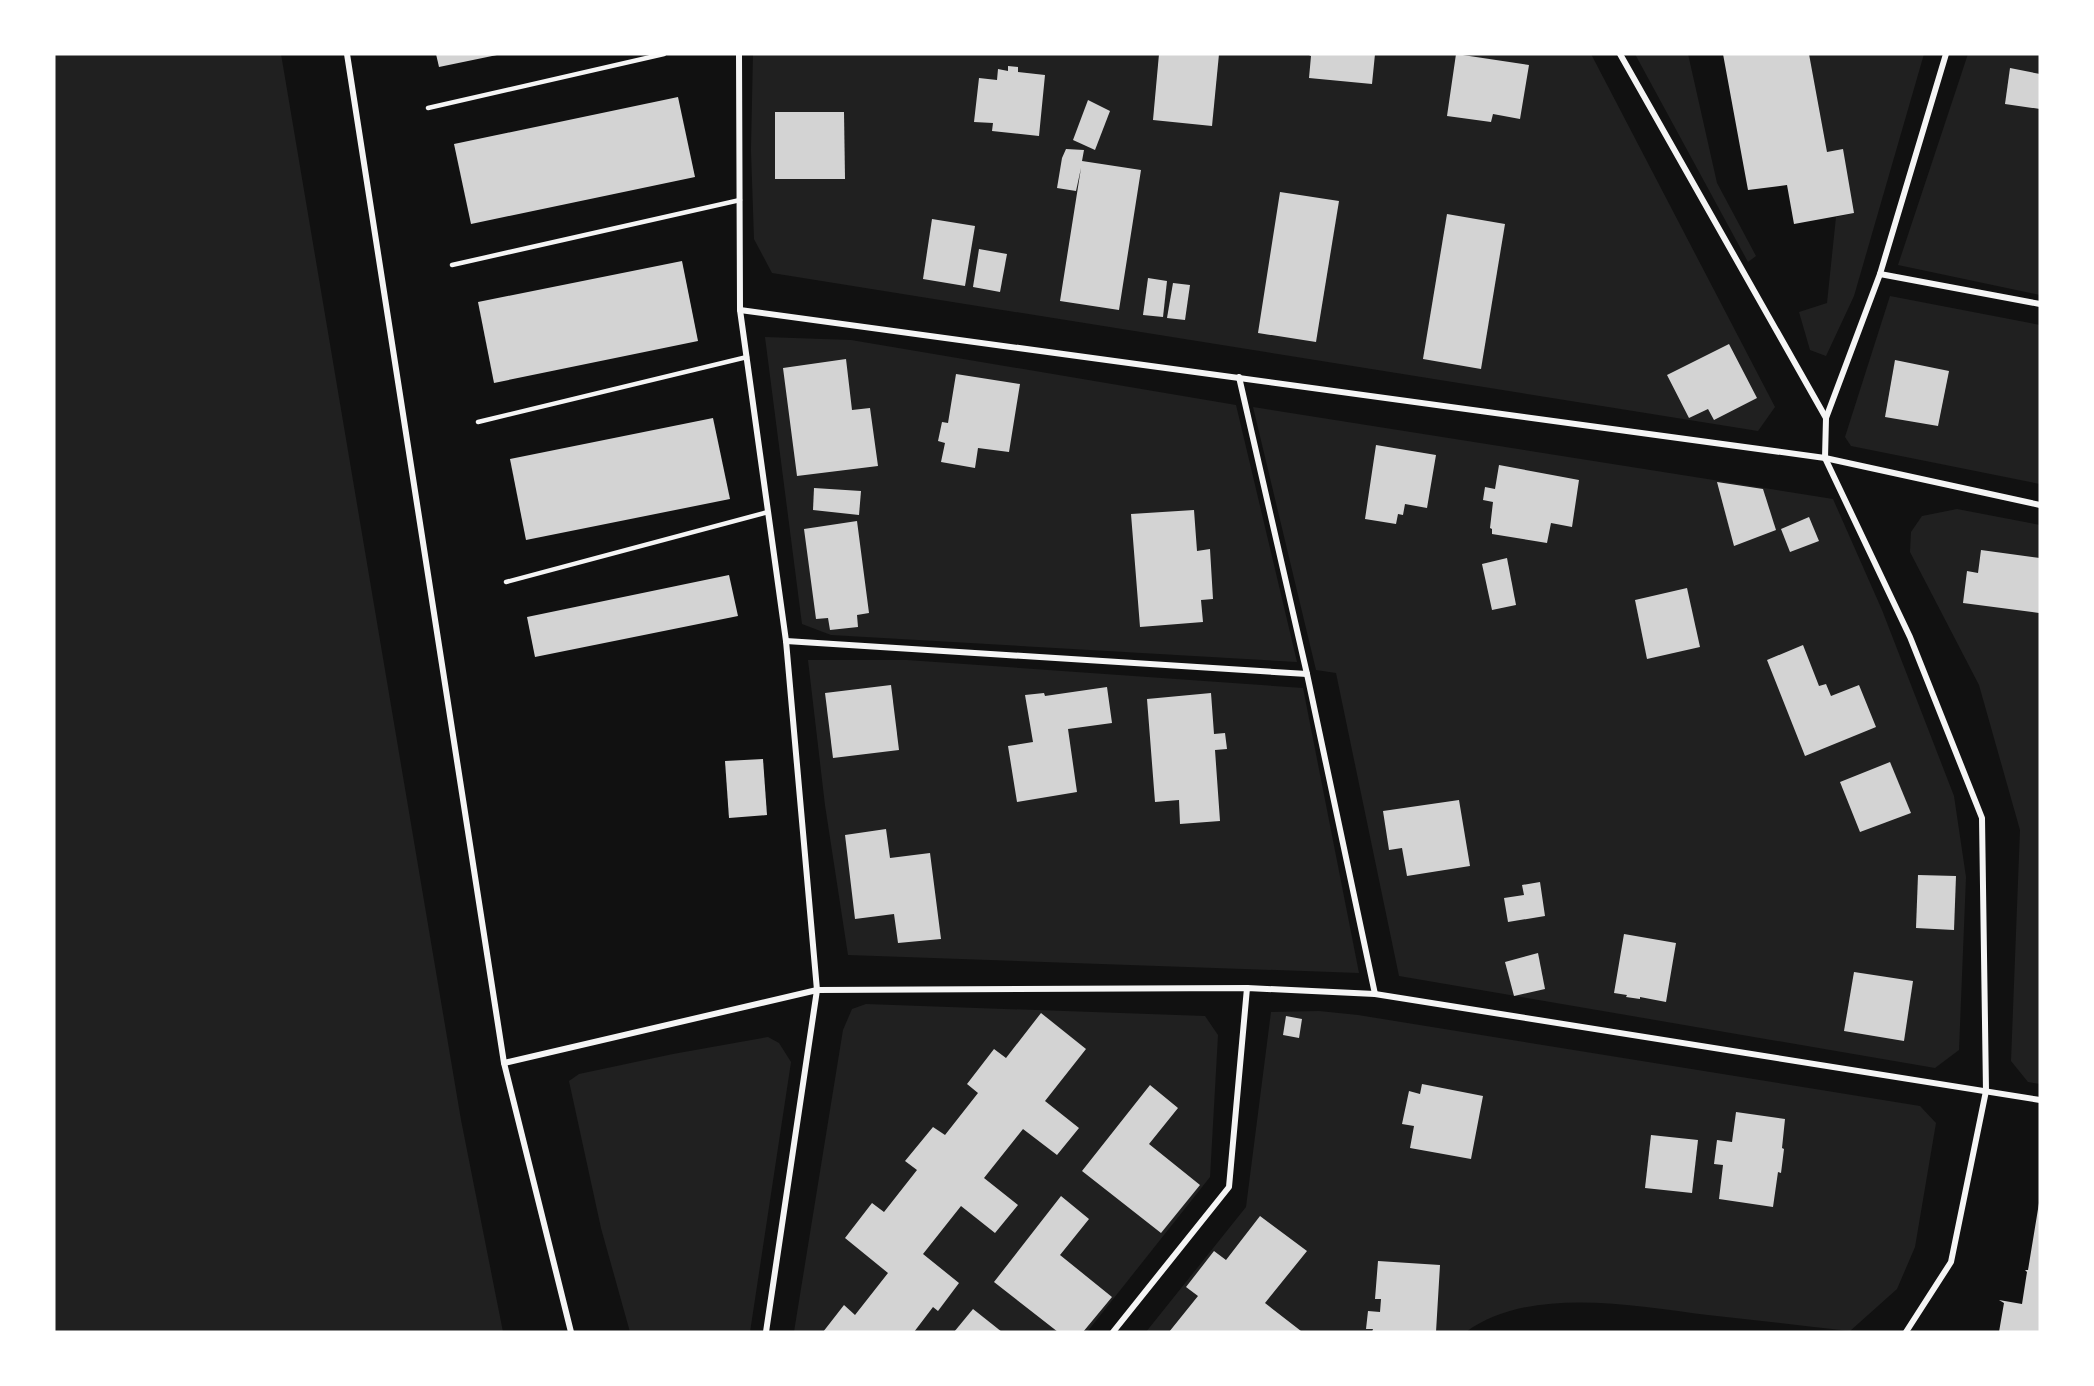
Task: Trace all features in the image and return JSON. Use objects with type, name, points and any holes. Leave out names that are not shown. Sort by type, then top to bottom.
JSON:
[{"type":"street","points":[[347,54],[504,1063],[571,1332]]},
{"type":"street","points":[[739,54],[740,310],[786,641],[817,990],[766,1332]]},
{"type":"street","points":[[1620,54],[1826,418]]},
{"type":"street","points":[[1906,1332],[1951,1262],[1986,1091],[1982,818],[1910,637],[1826,458],[1826,418],[1880,274],[1946,54]]},
{"type":"street","points":[[1880,274],[2040,304]]},
{"type":"street","points":[[740,310],[1826,458],[2040,505]]},
{"type":"street","points":[[1239,377],[1375,994]]},
{"type":"street","points":[[786,641],[1306,674]]},
{"type":"street","points":[[504,1063],[817,990],[1247,988],[1375,994],[2040,1100]]},
{"type":"street","points":[[1113,1332],[1229,1187],[1247,988]]},
{"type":"lane","points":[[428,108],[664,54]]},
{"type":"lane","points":[[452,266],[740,200]]},
{"type":"lane","points":[[478,422],[747,357]]},
{"type":"lane","points":[[506,582],[768,512]]},
{"type":"shaded area","points":[[54,54],[281,54],[461,1120],[503,1332],[54,1332]]},
{"type":"shaded area","points":[[753,54],[1591,54],[1775,407],[1758,431],[772,273],[754,239],[751,150]]},
{"type":"shaded area","points":[[1635,54],[1688,54],[1717,183],[1756,256],[1748,262]]},
{"type":"shaded area","points":[[1809,54],[1924,54],[1854,296],[1826,356],[1810,350],[1799,312],[1827,303],[1836,217],[1854,213],[1827,152]]},
{"type":"shaded area","points":[[1968,54],[2040,54],[2040,295],[1898,265]]},
{"type":"shaded area","points":[[1890,296],[2040,325],[2040,484],[1851,446],[1845,437]]},
{"type":"shaded area","points":[[765,337],[851,340],[1236,405],[1297,662],[831,635],[802,624]]},
{"type":"shaded area","points":[[1253,407],[1833,499],[1882,610],[1954,796],[1966,877],[1959,1050],[1935,1068],[1399,976],[1336,673],[1316,670]]},
{"type":"shaded area","points":[[1957,509],[2040,525],[2040,1084],[2028,1082],[2011,1061],[2020,830],[1979,685],[1910,552],[1911,532],[1922,516]]},
{"type":"shaded area","points":[[808,660],[907,660],[1303,688],[1359,973],[848,955],[825,805]]},
{"type":"shaded area","points":[[866,1004],[1205,1016],[1218,1035],[1210,1177],[1087,1332],[794,1332],[843,1030],[852,1009]]},
{"type":"shaded area","points":[[1319,1011],[1358,1015],[1920,1106],[1936,1123],[1915,1247],[1897,1289],[1850,1331],[1648,1307],[1584,1302],[1521,1308],[1492,1317],[1466,1332],[1146,1332],[1246,1207],[1271,1012]]},
{"type":"shaded area","points":[[768,1037],[779,1043],[791,1062],[750,1332],[630,1332],[601,1228],[569,1081],[579,1074]]},
{"type":"building","points":[[436,54],[497,54],[497,55],[439,67]]},
{"type":"building","points":[[1159,54],[1219,54],[1212,126],[1153,120]]},
{"type":"building","points":[[1307,54],[1375,54],[1372,84],[1309,78],[1311,56]]},
{"type":"building","points":[[1456,54],[1529,65],[1520,119],[1493,114],[1491,122],[1447,116]]},
{"type":"building","points":[[1723,54],[1809,54],[1827,152],[1843,149],[1854,213],[1794,224],[1787,185],[1748,190]]},
{"type":"building","points":[[1008,66],[1018,67],[1018,72],[1045,75],[1039,136],[992,131],[993,123],[974,122],[979,78],[997,80],[998,69],[1008,71]]},
{"type":"building","points":[[2010,68],[2040,74],[2040,109],[2005,104]]},
{"type":"building","points":[[678,97],[695,177],[471,224],[454,144]]},
{"type":"building","points":[[1088,100],[1110,111],[1095,150],[1073,140]]},
{"type":"building","points":[[775,112],[844,112],[845,179],[775,179]]},
{"type":"building","points":[[1066,149],[1084,150],[1082,161],[1141,170],[1119,310],[1060,301],[1081,168],[1076,191],[1057,188],[1062,158]]},
{"type":"building","points":[[1280,192],[1339,201],[1316,342],[1258,333]]},
{"type":"building","points":[[1447,214],[1505,224],[1481,369],[1423,359]]},
{"type":"building","points":[[932,219],[975,226],[965,286],[923,279]]},
{"type":"building","points":[[979,249],[1007,254],[1000,292],[973,287]]},
{"type":"building","points":[[682,261],[698,341],[494,383],[478,302]]},
{"type":"building","points":[[1148,278],[1167,281],[1163,317],[1143,315]]},
{"type":"building","points":[[1173,283],[1190,285],[1185,320],[1167,318]]},
{"type":"building","points":[[1729,344],[1757,398],[1714,420],[1708,409],[1689,418],[1667,375]]},
{"type":"building","points":[[846,359],[852,410],[870,408],[878,466],[797,476],[783,368]]},
{"type":"building","points":[[1895,360],[1949,371],[1938,426],[1885,417]]},
{"type":"building","points":[[956,374],[1020,384],[1009,452],[978,448],[975,468],[941,462],[945,443],[938,441],[942,422],[948,423]]},
{"type":"building","points":[[713,418],[730,499],[526,540],[510,459]]},
{"type":"building","points":[[1376,445],[1436,455],[1427,508],[1405,504],[1403,515],[1398,514],[1396,524],[1365,519]]},
{"type":"building","points":[[1499,465],[1579,480],[1572,527],[1551,523],[1547,543],[1492,534],[1490,528],[1493,502],[1483,500],[1485,487],[1495,489]]},
{"type":"building","points":[[1717,482],[1763,489],[1776,530],[1734,546]]},
{"type":"building","points":[[814,488],[861,491],[859,515],[813,510]]},
{"type":"building","points":[[1194,510],[1197,551],[1210,549],[1213,599],[1201,600],[1203,622],[1140,627],[1131,514]]},
{"type":"building","points":[[1809,517],[1819,541],[1790,552],[1781,529]]},
{"type":"building","points":[[857,521],[869,613],[857,615],[858,627],[830,630],[828,618],[816,619],[804,529]]},
{"type":"building","points":[[1981,550],[2040,558],[2039,613],[1963,603],[1967,571],[1978,573]]},
{"type":"building","points":[[1507,558],[1516,605],[1492,610],[1482,564]]},
{"type":"building","points":[[729,575],[738,616],[535,657],[527,617]]},
{"type":"building","points":[[1687,588],[1700,647],[1647,659],[1635,600]]},
{"type":"building","points":[[1803,645],[1819,686],[1826,684],[1831,696],[1859,685],[1876,727],[1805,756],[1767,660]]},
{"type":"building","points":[[891,685],[899,750],[833,758],[825,693]]},
{"type":"building","points":[[1107,687],[1112,723],[1068,729],[1077,792],[1017,802],[1008,746],[1033,742],[1025,695],[1044,693],[1045,696]]},
{"type":"building","points":[[1211,693],[1214,734],[1225,733],[1227,749],[1215,750],[1220,821],[1180,824],[1179,800],[1155,802],[1147,699]]},
{"type":"building","points":[[763,759],[767,815],[729,818],[725,761]]},
{"type":"building","points":[[1890,762],[1911,813],[1860,832],[1840,782]]},
{"type":"building","points":[[1459,800],[1470,866],[1407,876],[1402,848],[1389,850],[1383,811]]},
{"type":"building","points":[[886,829],[890,858],[930,853],[941,939],[898,943],[894,914],[855,919],[845,835]]},
{"type":"building","points":[[1918,875],[1956,876],[1954,930],[1916,928]]},
{"type":"building","points":[[1540,882],[1545,916],[1508,922],[1504,898],[1524,895],[1522,885]]},
{"type":"building","points":[[1624,934],[1676,943],[1666,1002],[1626,997],[1627,995],[1614,993]]},
{"type":"building","points":[[1538,953],[1545,989],[1514,996],[1505,962]]},
{"type":"building","points":[[1854,972],[1913,981],[1904,1041],[1844,1031]]},
{"type":"building","points":[[1041,1013],[1086,1049],[1045,1101],[1079,1128],[1057,1155],[1023,1129],[984,1178],[1018,1205],[995,1233],[961,1206],[923,1254],[959,1283],[938,1311],[933,1307],[914,1332],[823,1332],[844,1305],[855,1315],[888,1273],[845,1238],[872,1203],[884,1212],[917,1170],[905,1161],[933,1127],[945,1135],[978,1093],[967,1084],[994,1049],[1006,1058]]},
{"type":"building","points":[[1286,1016],[1302,1019],[1299,1038],[1283,1035]]},
{"type":"building","points":[[1422,1084],[1483,1096],[1471,1159],[1410,1148],[1414,1126],[1402,1124],[1409,1091],[1420,1094]]},
{"type":"building","points":[[1150,1085],[1178,1108],[1149,1144],[1200,1185],[1161,1233],[1082,1171]]},
{"type":"building","points":[[1736,1112],[1785,1119],[1781,1173],[1778,1172],[1773,1207],[1719,1199],[1723,1165],[1714,1164],[1717,1140],[1732,1142]]},
{"type":"building","points":[[1651,1135],[1698,1140],[1692,1193],[1645,1188]]},
{"type":"building","points":[[1061,1196],[1089,1219],[1060,1255],[1112,1297],[1083,1332],[1058,1332],[994,1282]]},
{"type":"building","points":[[2039,1203],[2040,1332],[1999,1332],[2004,1303],[1999,1300],[2022,1304],[2027,1272],[2025,1270],[2028,1270]]},
{"type":"building","points":[[1260,1216],[1307,1251],[1265,1303],[1301,1331],[1169,1332],[1198,1296],[1186,1287],[1214,1251],[1226,1260]]},
{"type":"building","points":[[1378,1261],[1440,1265],[1436,1332],[1372,1332],[1373,1329],[1366,1329],[1368,1311],[1380,1312],[1381,1299],[1375,1299]]},
{"type":"building","points":[[973,1309],[1002,1332],[954,1332]]}]
